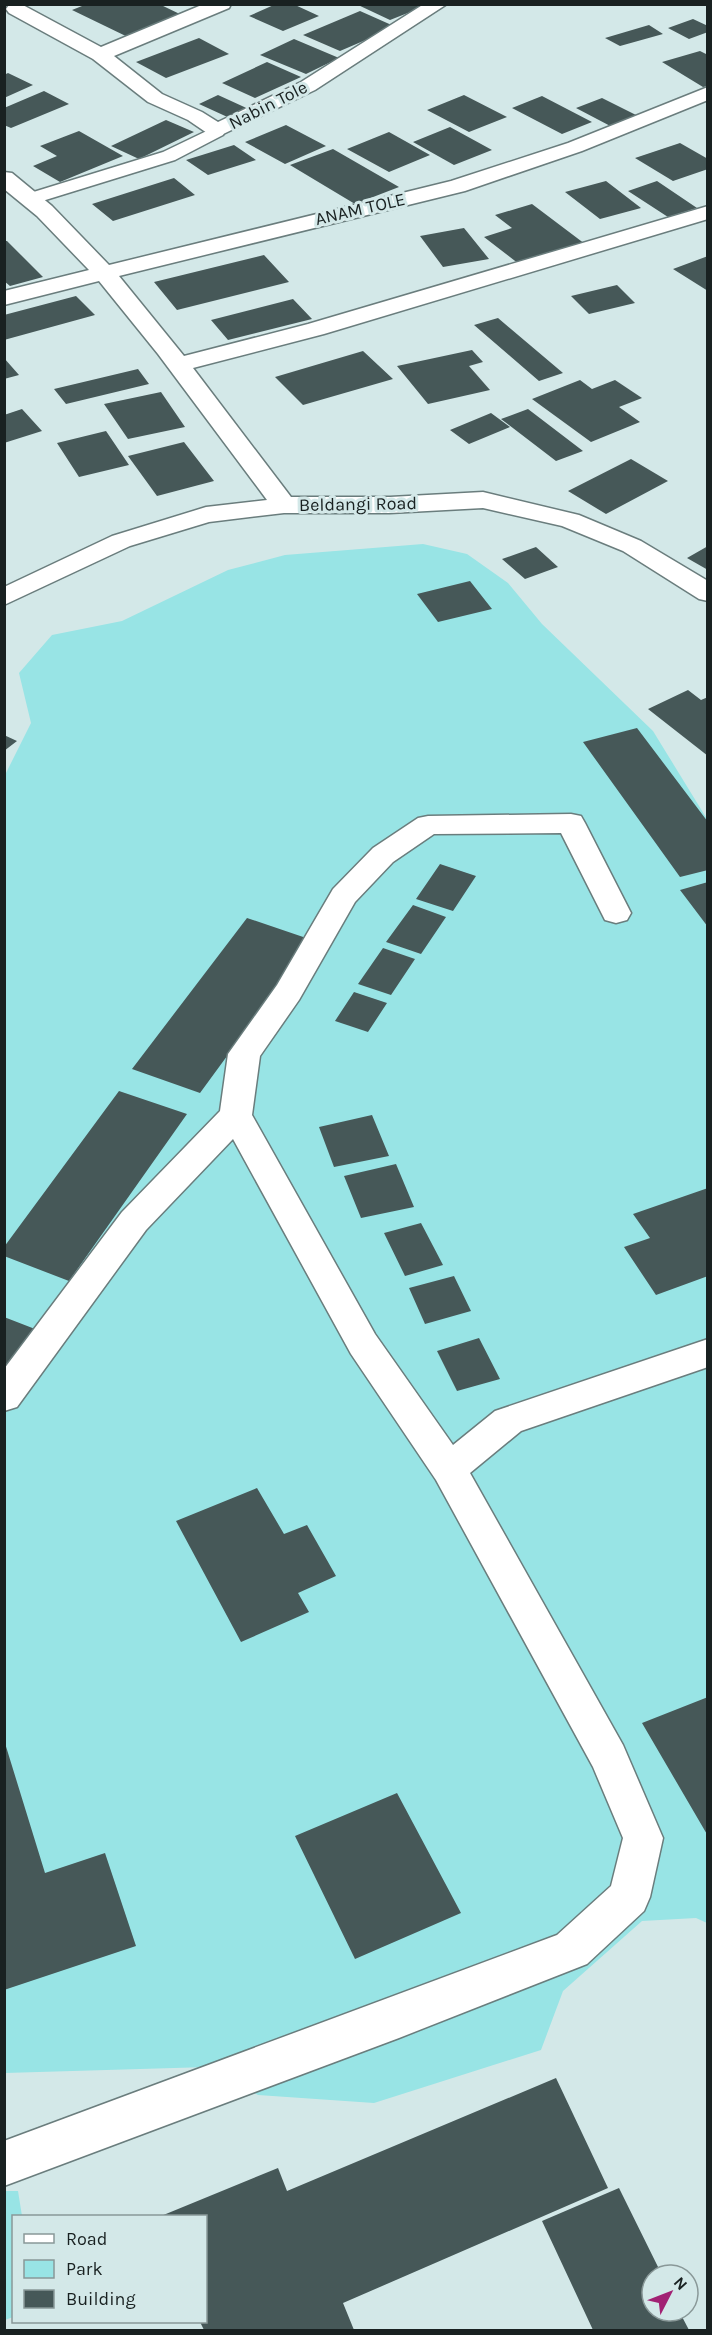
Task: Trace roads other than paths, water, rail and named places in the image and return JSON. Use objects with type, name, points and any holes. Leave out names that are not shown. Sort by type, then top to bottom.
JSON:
[{"type":"street","points":[[100,55],[222,4]]},
{"type":"street","name":"Nabin Tole","points":[[16,9],[100,55],[155,98],[195,116],[216,131],[308,86],[438,4]]},
{"type":"street","name":"ANAM TOLE","points":[[4,298],[456,186],[575,147],[708,93]]},
{"type":"street","points":[[4,178],[33,198],[105,272],[179,365],[284,505]]},
{"type":"street","points":[[179,365],[316,330],[708,212]]},
{"type":"street","name":"Beldangi Road","points":[[4,597],[122,541],[206,515],[284,505],[390,505],[483,500],[570,520],[632,546],[708,593]]},
{"type":"street","points":[[4,1397],[134,1221],[236,1115],[244,1054],[288,992],[344,896],[383,855],[428,825],[571,823],[616,913]]},
{"type":"street","points":[[4,2164],[572,1950],[629,1897],[643,1838],[614,1768],[448,1469],[363,1344],[236,1115]]},
{"type":"street","points":[[448,1469],[508,1421],[708,1353]]},
{"type":"lane","points":[[33,198],[169,156],[216,131]]}]
